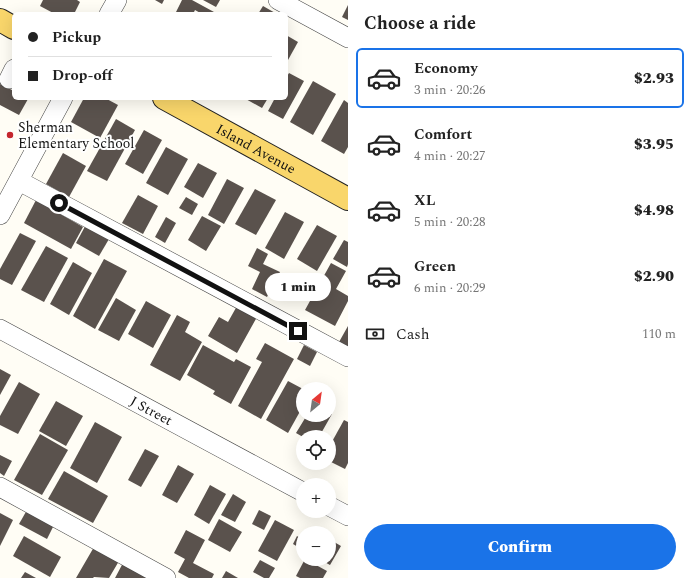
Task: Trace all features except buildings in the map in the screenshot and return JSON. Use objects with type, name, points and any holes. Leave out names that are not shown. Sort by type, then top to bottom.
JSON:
[{"type":"main road","points":[[0,20],[12,27]]},
{"type":"main road","name":"Island Avenue","points":[[168,100],[348,199]]},
{"type":"street","points":[[110,12],[117,0]]},
{"type":"street","points":[[278,0],[348,38]]},
{"type":"street","points":[[0,215],[5,195],[19,181],[62,100]]},
{"type":"street","points":[[19,181],[348,357]]},
{"type":"street","name":"J Street","points":[[0,329],[296,488]]},
{"type":"street","points":[[0,487],[166,578]]},
{"type":"street","points":[[336,510],[348,516]]},
{"type":"place","name":"Sherman Elementary School","points":[[10,135]]},
{"type":"route","points":[[59,203],[298,331]]}]
